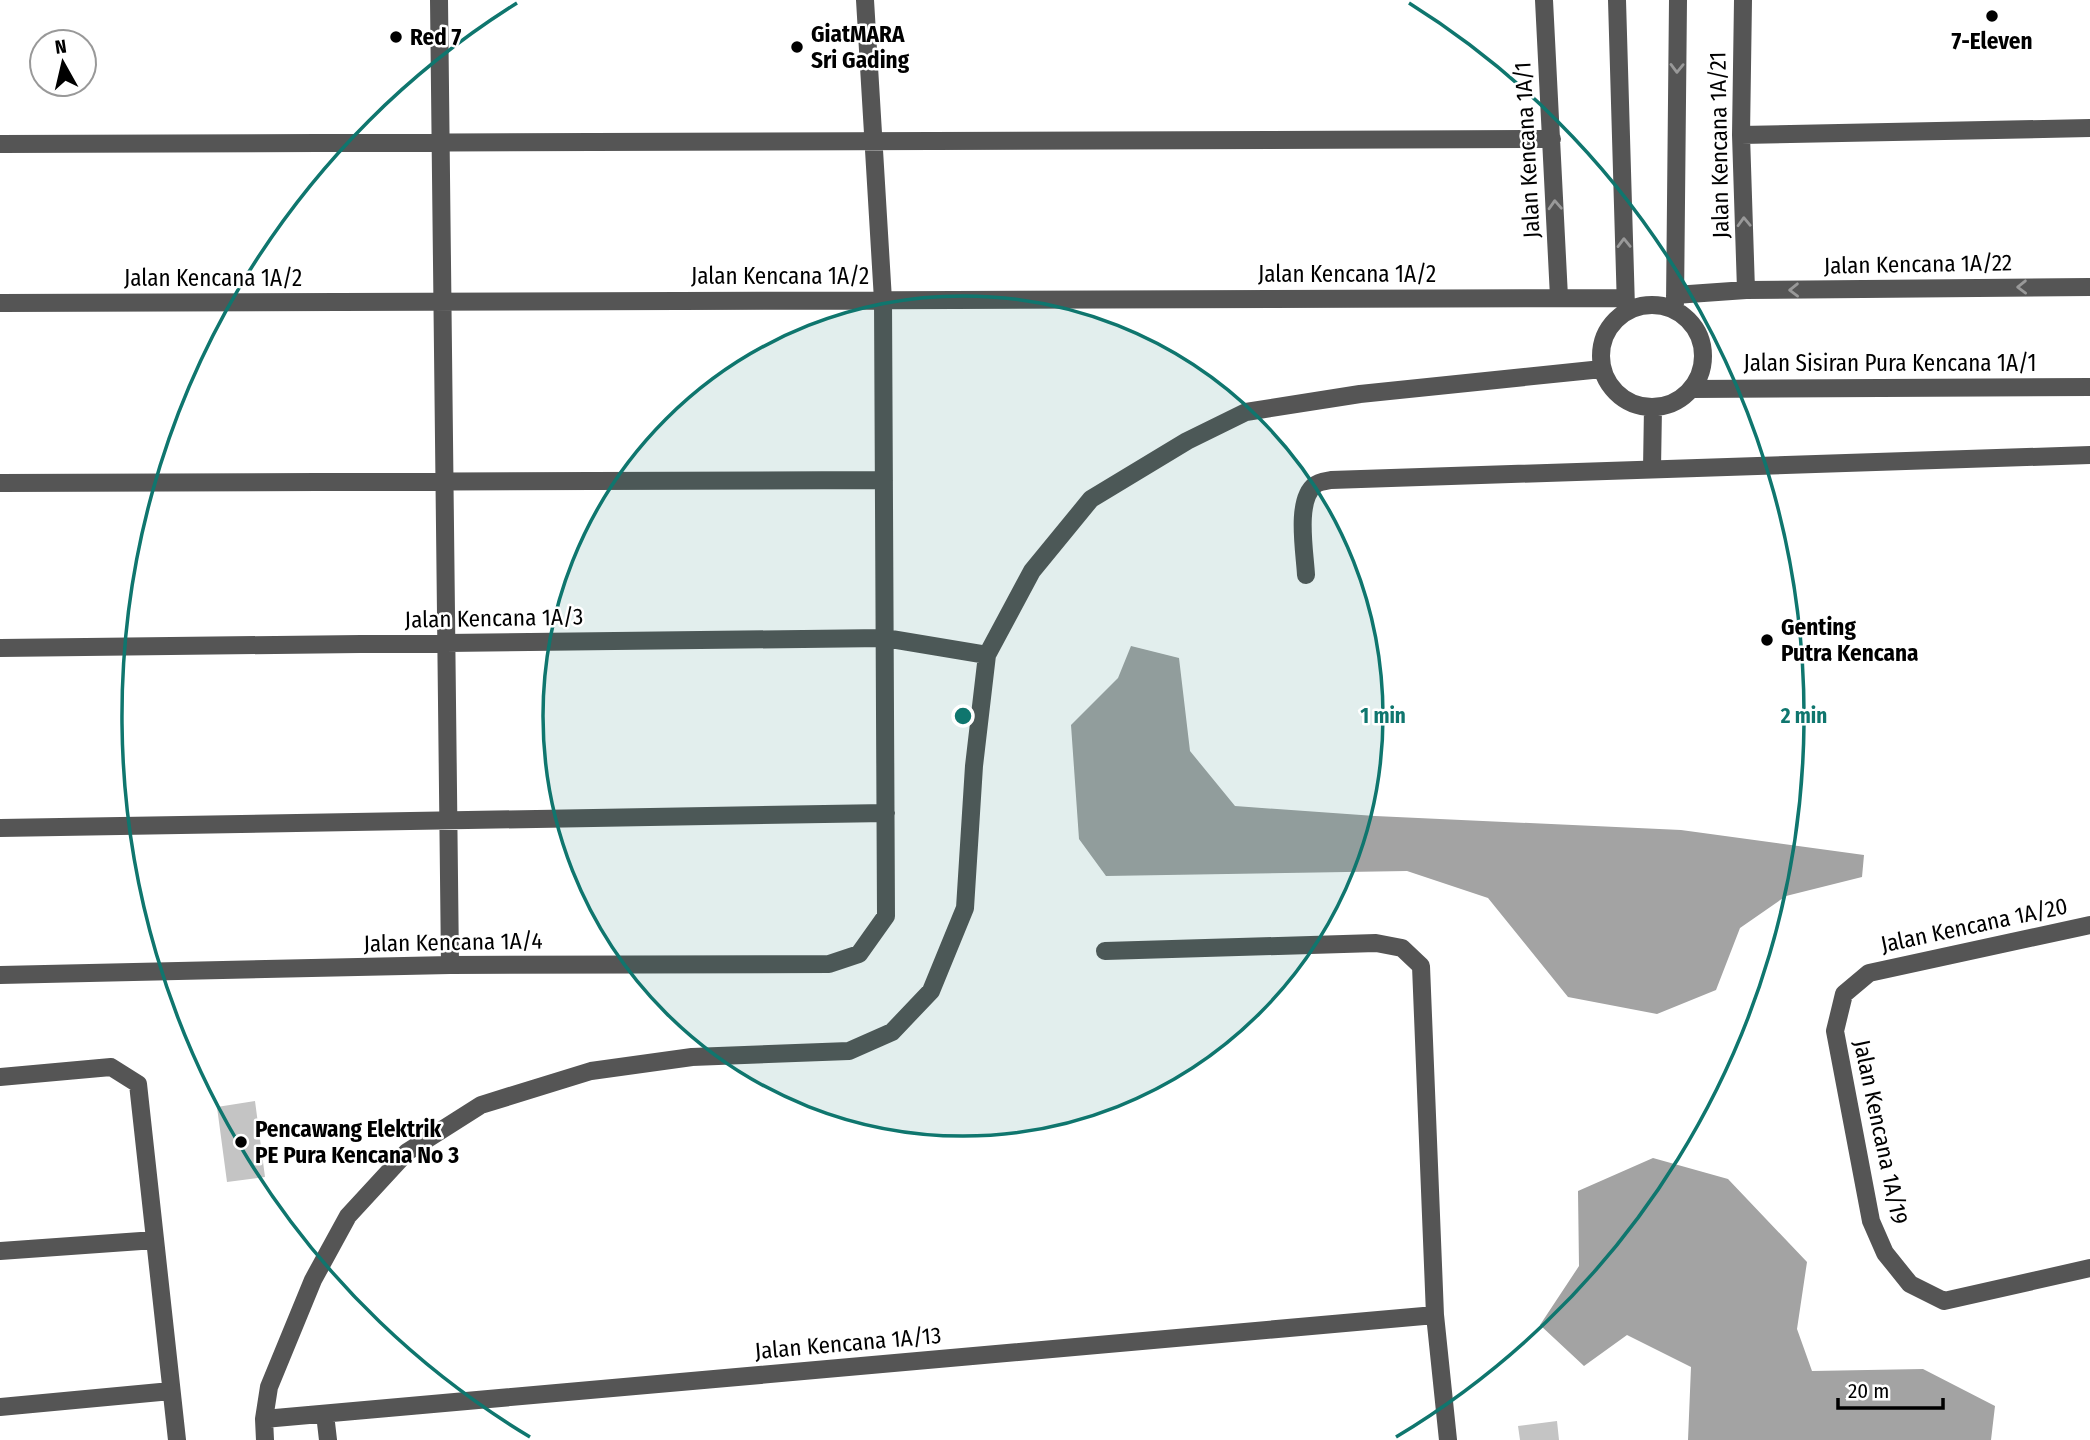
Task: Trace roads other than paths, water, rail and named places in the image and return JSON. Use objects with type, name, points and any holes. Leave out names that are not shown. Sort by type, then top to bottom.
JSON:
[{"type":"street","points":[[439,0],[450,965]]},
{"type":"street","points":[[0,828],[886,813],[883,300],[865,0]]},
{"type":"street","name":"Jalan Kencana 1A/1","points":[[1544,0],[1559,297]]},
{"type":"street","points":[[1617,0],[1626,305],[1603,341],[1602,369],[1609,384],[1620,397],[1653,407],[1680,398],[1691,388],[1702,365],[1703,352],[1695,328],[1675,303],[1678,0]]},
{"type":"street","name":"Jalan Kencana 1A/21","points":[[1743,0],[1741,135],[1746,290]]},
{"type":"street","points":[[1741,135],[2090,128]]},
{"type":"street","points":[[0,144],[1552,139]]},
{"type":"street","name":"Jalan Kencana 1A/22","points":[[1675,303],[1746,290],[2090,287]]},
{"type":"street","name":"Jalan Kencana 1A/2","points":[[0,303],[1559,297],[1626,305]]},
{"type":"street","points":[[1626,305],[1659,306],[1675,303]]},
{"type":"street","points":[[265,1440],[264,1419],[270,1388],[313,1280],[348,1216],[407,1152],[481,1105],[590,1071],[692,1057],[849,1051],[892,1032],[931,991],[965,908],[974,766],[987,655],[1032,571],[1091,499],[1187,441],[1246,412],[1360,394],[1602,369]]},
{"type":"street","name":"Jalan Sisiran Pura Kencana 1A/1","points":[[1691,388],[2090,387]]},
{"type":"street","points":[[1652,468],[1653,407]]},
{"type":"street","points":[[1306,575],[1304,499],[1315,484],[1331,480],[2090,455]]},
{"type":"street","points":[[0,483],[884,480]]},
{"type":"street","name":"Jalan Kencana 1A/3","points":[[0,648],[885,638],[987,655]]},
{"type":"street","name":"Jalan Kencana 1A/4","points":[[0,975],[450,965],[829,964],[859,954],[886,916],[886,813]]},
{"type":"street","name":"Jalan Kencana 1A/20","points":[[1869,973],[2090,925]]},
{"type":"street","points":[[1105,951],[1376,943],[1402,948],[1421,966],[1436,1315],[1448,1440]]},
{"type":"street","name":"Jalan Kencana 1A/19","points":[[1869,973],[1844,994],[1835,1031],[1871,1221],[1885,1253],[1910,1284],[1944,1301],[2090,1268]]},
{"type":"street","points":[[0,1077],[111,1067],[138,1084],[177,1440]]},
{"type":"street","points":[[0,1251],[155,1240]]},
{"type":"street","name":"Jalan Kencana 1A/13","points":[[264,1419],[1436,1315]]},
{"type":"street","points":[[0,1407],[172,1391]]},
{"type":"street","points":[[325,1414],[328,1440]]},
{"type":"place","name":"7-Eleven","points":[[1992,16]]},
{"type":"place","name":"Red 7","points":[[396,37]]},
{"type":"place","name":"GiatMARA Sri Gading","points":[[797,47]]},
{"type":"place","name":"Genting Putra Kencana","points":[[1767,640]]},
{"type":"place","name":"Pencawang Elektrik PE Pura Kencana No 3","points":[[241,1142]]}]
